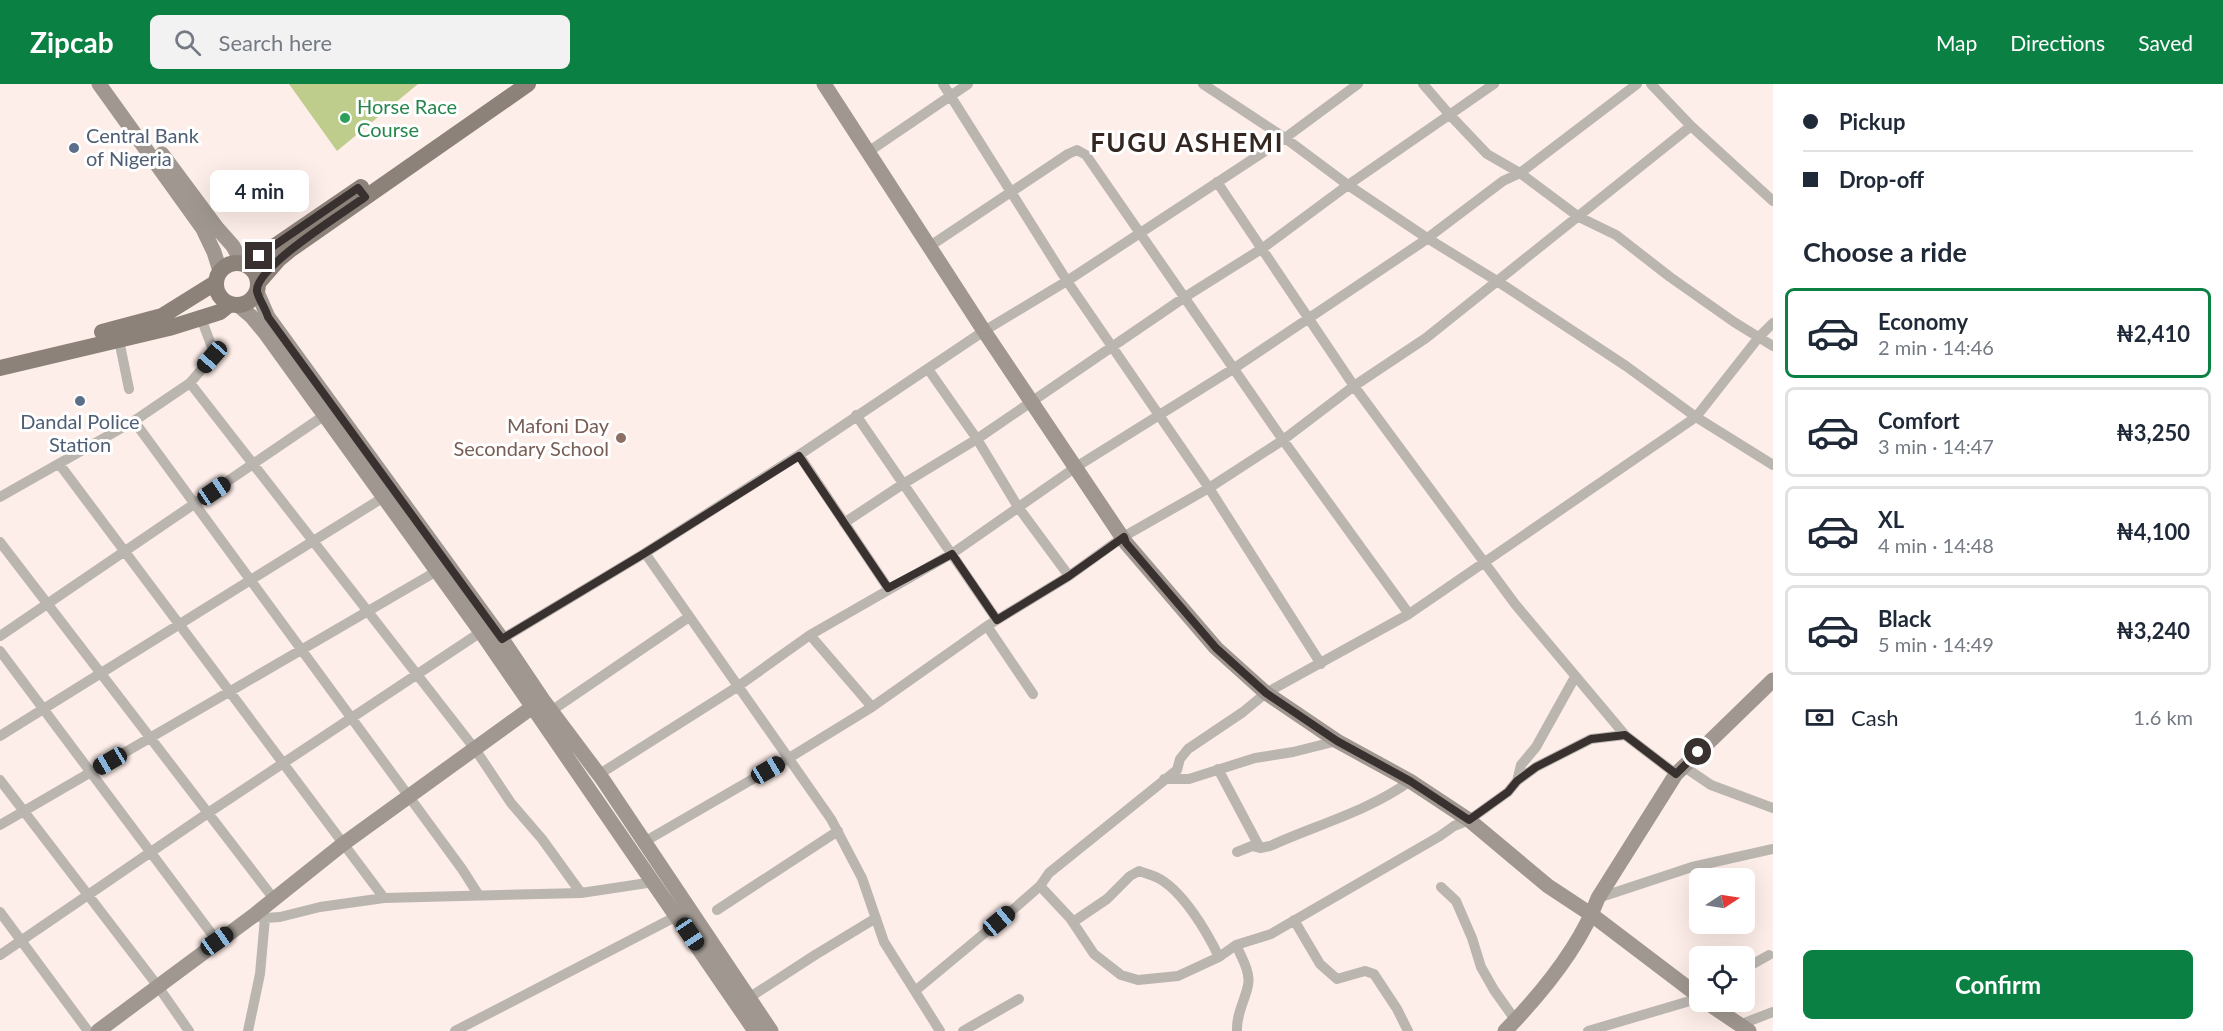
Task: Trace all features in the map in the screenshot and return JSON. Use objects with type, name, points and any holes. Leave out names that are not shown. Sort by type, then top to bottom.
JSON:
[{"type":"main road","points":[[99,84],[203,229],[214,252],[219,296],[251,316],[266,334],[481,632],[598,775],[644,842],[744,1002],[755,1031]]},
{"type":"main road","points":[[111,84],[217,228],[233,246],[244,264],[254,270],[272,322],[502,639],[542,706],[677,916],[744,1002],[771,1031]]},
{"type":"main road","points":[[0,368],[119,340],[201,318],[234,305],[246,303],[285,255],[362,193],[510,84]]},
{"type":"main road","points":[[0,358],[162,316],[218,277],[226,265],[244,264],[362,193],[528,84]]},
{"type":"main road","points":[[824,84],[984,331],[1126,543],[1216,648],[1266,693],[1337,741],[1410,781],[1469,820],[1548,886],[1592,915],[1689,989]]},
{"type":"main road","points":[[1510,1026],[1563,963],[1592,915],[1598,898],[1680,770],[1773,680]]},
{"type":"main road","points":[[98,1031],[217,941],[259,917],[274,899],[343,844],[475,749],[542,706]]},
{"type":"main road","points":[[1721,1012],[1744,1028]]},
{"type":"street","points":[[943,84],[1067,281],[1209,488],[1321,664]]},
{"type":"street","points":[[868,152],[968,84]]},
{"type":"street","points":[[1203,84],[1285,138],[1348,185],[1427,238],[1497,281],[1626,366],[1696,417],[1773,465]]},
{"type":"street","points":[[1423,84],[1487,154],[1520,172],[1579,217],[1616,234],[1679,283],[1773,346]]},
{"type":"street","points":[[844,523],[977,439],[1185,297],[1263,248],[1348,185],[1494,84]]},
{"type":"street","points":[[598,775],[737,687],[810,635],[888,588],[952,554],[1076,467],[1233,369],[1427,238],[1637,84]]},
{"type":"street","points":[[1651,84],[1691,126],[1773,201]]},
{"type":"street","points":[[502,639],[799,456],[856,415],[984,331],[1141,233],[1285,138],[1350,86]]},
{"type":"street","points":[[644,842],[872,707],[992,623],[1069,576],[1124,537],[1209,488],[1283,440],[1354,386],[1426,338],[1691,126]]},
{"type":"street","points":[[930,246],[1068,154],[1077,150],[1086,155],[1233,369],[1409,614]]},
{"type":"street","points":[[1217,182],[1354,386],[1515,604],[1625,735],[1680,770],[1711,785],[1773,808]]},
{"type":"street","points":[[0,497],[134,421],[190,383],[212,357],[213,350],[201,318]]},
{"type":"street","points":[[915,991],[1040,886],[1049,873],[1177,770],[1180,759],[1188,749],[1244,712],[1266,693],[1409,614],[1696,417],[1759,337],[1773,323]]},
{"type":"street","points":[[119,340],[129,389]]},
{"type":"street","points":[[928,369],[977,439],[1018,507],[1069,576]]},
{"type":"street","points":[[190,383],[475,749],[511,803],[542,838],[581,892]]},
{"type":"street","points":[[856,415],[952,554],[1033,694]]},
{"type":"street","points":[[0,636],[325,416]]},
{"type":"street","points":[[134,421],[478,894]]},
{"type":"street","points":[[799,456],[888,588]]},
{"type":"street","points":[[60,465],[384,898]]},
{"type":"street","points":[[0,736],[384,497]]},
{"type":"street","points":[[0,542],[274,899]]},
{"type":"street","points":[[645,553],[838,831],[862,878],[884,942],[940,1031]]},
{"type":"street","points":[[0,825],[437,571]]},
{"type":"street","points":[[542,706],[689,617]]},
{"type":"street","points":[[0,955],[149,852],[481,632]]},
{"type":"street","points":[[810,635],[872,707]]},
{"type":"street","points":[[0,651],[217,941]]},
{"type":"street","points":[[1517,781],[1521,765],[1536,747],[1575,677]]},
{"type":"street","points":[[1040,886],[1073,922],[1094,954],[1121,975],[1138,980],[1178,976],[1219,957],[1236,945],[1271,934],[1454,826],[1469,820],[1508,792],[1517,781],[1536,767],[1591,739],[1625,735]]},
{"type":"street","points":[[1164,779],[1189,779],[1255,758],[1293,752],[1337,741]]},
{"type":"street","points":[[1218,769],[1260,848]]},
{"type":"street","points":[[0,780],[157,985],[189,1031]]},
{"type":"street","points":[[1237,852],[1252,846],[1260,848],[1270,846],[1325,824],[1399,789],[1410,781]]},
{"type":"street","points":[[717,910],[838,831]]},
{"type":"street","points":[[1598,898],[1692,867],[1773,849]]},
{"type":"street","points":[[1073,922],[1107,899],[1130,876],[1139,871],[1158,878],[1174,892],[1195,915],[1219,957]]},
{"type":"street","points":[[248,1031],[260,974],[259,917],[384,898],[478,894],[516,896],[581,892],[654,882]]},
{"type":"street","points":[[1441,887],[1456,901],[1472,938],[1481,967],[1510,1026]]},
{"type":"street","points":[[0,912],[88,1031]]},
{"type":"street","points":[[455,1031],[677,916]]},
{"type":"street","points":[[744,1002],[876,918]]},
{"type":"street","points":[[1294,920],[1320,964],[1337,979],[1365,971],[1374,974],[1398,1009],[1408,1031]]},
{"type":"street","points":[[1236,945],[1248,974],[1249,984],[1240,1011],[1237,1031]]},
{"type":"street","points":[[1755,963],[1769,956]]},
{"type":"street","points":[[963,1031],[1019,999]]},
{"type":"street","points":[[1588,1031],[1689,1001]]},
{"type":"street","points":[[1744,1028],[1773,1012]]},
{"type":"green space","name":"Horse Race Course","points":[[289,84],[418,84],[337,151]]},
{"type":"place","name":"Horse Race Course","points":[[345,118]]},
{"type":"place","name":"Central Bank of Nigeria","points":[[74,148]]},
{"type":"place","name":"Dandal Police Station","points":[[80,401]]},
{"type":"place","name":"Mafoni Day Secondary School","points":[[621,438]]},
{"type":"district","name":"FUGU ASHEMI","points":[[1187,143]]},
{"type":"route","points":[[259,256],[358,188],[365,197],[279,259],[259,282],[257,292],[268,317],[502,639],[799,456],[888,588],[952,554],[997,620],[1069,576],[1124,537],[1126,543],[1216,648],[1266,693],[1337,741],[1410,781],[1469,820],[1508,792],[1517,781],[1536,767],[1591,739],[1625,735],[1676,774],[1698,752]]}]
